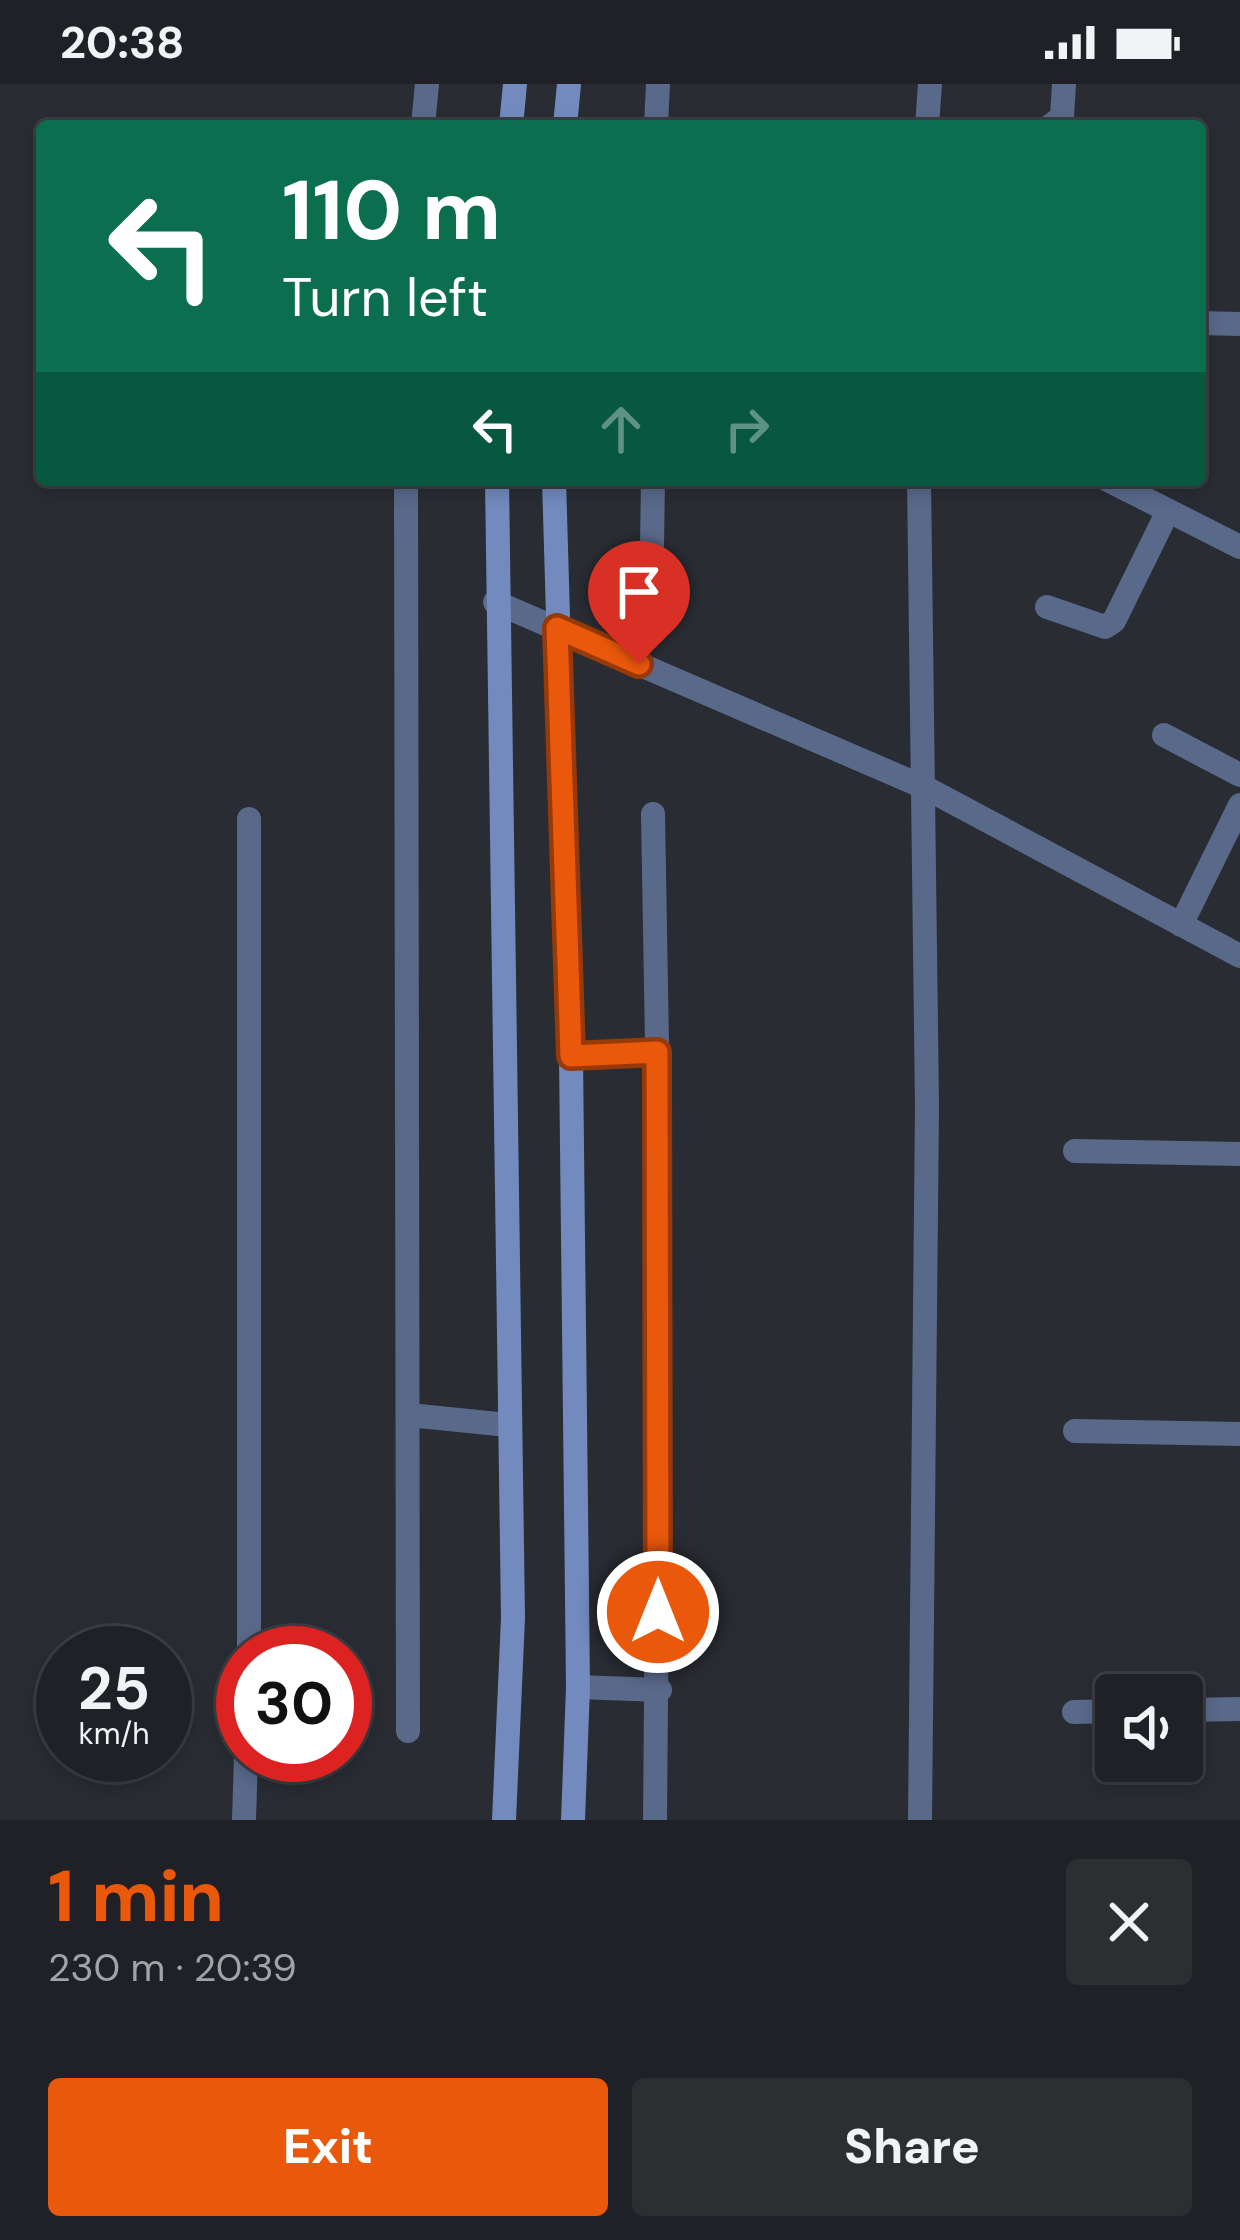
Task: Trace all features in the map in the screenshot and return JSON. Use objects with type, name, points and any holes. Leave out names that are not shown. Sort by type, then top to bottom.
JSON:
[{"type":"street","points":[[424,120],[427,84]]},
{"type":"street","points":[[512,120],[515,84]]},
{"type":"street","points":[[566,120],[569,84]]},
{"type":"street","points":[[656,120],[658,84]]},
{"type":"street","points":[[927,120],[930,84]]},
{"type":"street","points":[[1058,120],[1064,84]]},
{"type":"street","points":[[1206,323],[1240,324]]},
{"type":"street","points":[[406,486],[408,1731]]},
{"type":"street","points":[[497,486],[513,1618],[504,1820]]},
{"type":"street","points":[[554,486],[571,1056],[578,1687],[573,1820]]},
{"type":"street","points":[[652,546],[653,486]]},
{"type":"street","points":[[919,486],[926,788],[920,1820]]},
{"type":"street","points":[[1120,486],[1240,547]]},
{"type":"street","points":[[1047,607],[1105,627],[1114,621],[1168,511]]},
{"type":"street","points":[[495,602],[926,788],[1240,956]]},
{"type":"street","points":[[1164,735],[1240,775]]},
{"type":"street","points":[[1181,925],[1240,805]]},
{"type":"street","points":[[653,814],[660,1690],[655,1820]]},
{"type":"street","points":[[249,819],[249,1626]]},
{"type":"street","points":[[571,1056],[657,1052]]},
{"type":"street","points":[[1076,1151],[1240,1154]]},
{"type":"street","points":[[409,1415],[508,1425]]},
{"type":"street","points":[[1076,1431],[1240,1434]]},
{"type":"street","points":[[578,1687],[660,1690]]},
{"type":"street","points":[[1203,1710],[1240,1709]]},
{"type":"street","points":[[1074,1712],[1095,1712]]},
{"type":"street","points":[[244,1820],[245,1782]]},
{"type":"route","points":[[639,664],[557,628],[571,1056],[657,1052],[658,1612]]}]
